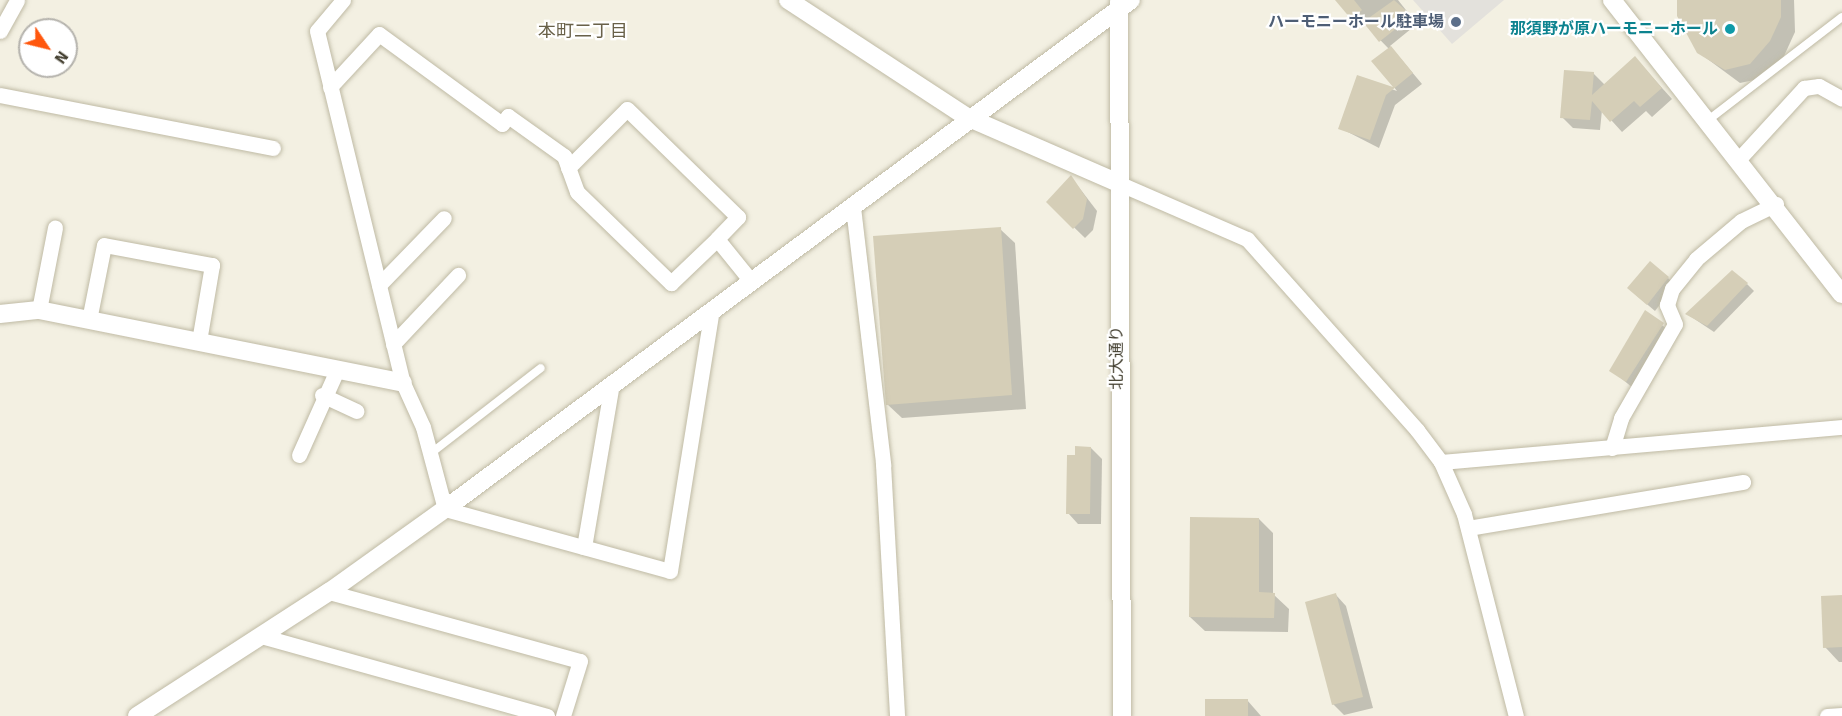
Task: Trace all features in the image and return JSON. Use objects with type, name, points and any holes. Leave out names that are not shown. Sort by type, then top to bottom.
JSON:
[{"type":"street","points":[[0,32],[17,0]]},
{"type":"street","points":[[343,0],[316,31],[403,383],[430,454],[446,509]]},
{"type":"street","points":[[788,0],[968,117],[1247,239],[1441,462],[1468,528],[1516,716]]},
{"type":"street","points":[[1612,0],[1738,160],[1776,204],[1842,294]]},
{"type":"street","points":[[137,716],[329,592],[446,509],[1123,3]]},
{"type":"street","name":"北大通り","points":[[1122,716],[1116,182],[1123,3]]},
{"type":"street","points":[[330,87],[380,34],[502,124],[508,116],[564,156],[568,168],[577,192],[671,283],[738,217],[627,109],[568,168]]},
{"type":"street","points":[[1738,160],[1804,88],[1819,86],[1842,99]]},
{"type":"street","points":[[0,95],[273,148]]},
{"type":"street","points":[[1612,448],[1621,418],[1675,324],[1667,305],[1672,289],[1696,259],[1741,221],[1776,204]]},
{"type":"street","points":[[853,207],[883,464],[897,716]]},
{"type":"street","points":[[379,285],[444,218]]},
{"type":"street","points":[[39,310],[55,228]]},
{"type":"street","points":[[717,239],[751,281]]},
{"type":"street","points":[[88,320],[104,245],[212,265],[199,341]]},
{"type":"street","points":[[393,344],[458,275]]},
{"type":"street","points":[[0,314],[39,310],[338,368],[403,383]]},
{"type":"street","points":[[446,509],[670,571],[712,310]]},
{"type":"street","points":[[299,455],[322,395],[338,368]]},
{"type":"street","points":[[584,547],[612,384]]},
{"type":"street","points":[[322,395],[357,411]]},
{"type":"street","points":[[1441,462],[1842,427]]},
{"type":"street","points":[[1468,528],[1743,482]]},
{"type":"street","points":[[329,592],[580,662],[563,716]]},
{"type":"street","points":[[261,636],[547,716]]},
{"type":"street","points":[[1827,716],[1842,715]]},
{"type":"lane","points":[[1707,121],[1842,17]]},
{"type":"lane","points":[[430,454],[541,368]]},
{"type":"shaded area","name":"ハーモニーホール駐車場","points":[[1413,0],[1504,0],[1452,44]]},
{"type":"building","points":[[1335,0],[1354,0],[1362,10],[1351,19]]},
{"type":"building","points":[[1394,0],[1412,16],[1379,42],[1363,22]]},
{"type":"building","name":"那須野が原ハーモニーホール","points":[[1677,0],[1781,0],[1781,17],[1770,41],[1750,64],[1725,70],[1697,53],[1677,16]]},
{"type":"building","points":[[1391,46],[1413,73],[1386,95],[1370,140],[1338,129],[1357,75],[1393,87],[1371,61]]},
{"type":"building","points":[[1635,56],[1662,88],[1640,107],[1634,101],[1610,122],[1592,101],[1590,120],[1560,118],[1564,70],[1594,72],[1592,95]]},
{"type":"building","points":[[1071,175],[1087,199],[1083,219],[1073,229],[1046,202]]},
{"type":"building","points":[[1001,227],[1012,395],[886,405],[873,236]]},
{"type":"building","points":[[1650,261],[1669,277],[1647,305],[1627,288]]},
{"type":"building","points":[[1732,270],[1748,283],[1707,326],[1685,314]]},
{"type":"building","points":[[1645,310],[1664,323],[1626,382],[1609,371]]},
{"type":"building","points":[[1075,446],[1091,447],[1090,514],[1066,514],[1067,455],[1075,455]]},
{"type":"building","points":[[1190,517],[1259,518],[1259,592],[1275,593],[1274,618],[1189,617]]},
{"type":"building","points":[[1336,593],[1363,697],[1332,705],[1305,602]]},
{"type":"building","points":[[1842,595],[1842,647],[1823,648],[1821,596]]},
{"type":"building","points":[[1205,699],[1248,699],[1248,716],[1205,716]]},
{"type":"place","name":"ハーモニーホール駐車場","points":[[1456,22]]},
{"type":"place","name":"那須野が原ハーモニーホール","points":[[1730,29]]},
{"type":"district","name":"本町二丁目","points":[[583,31]]}]
